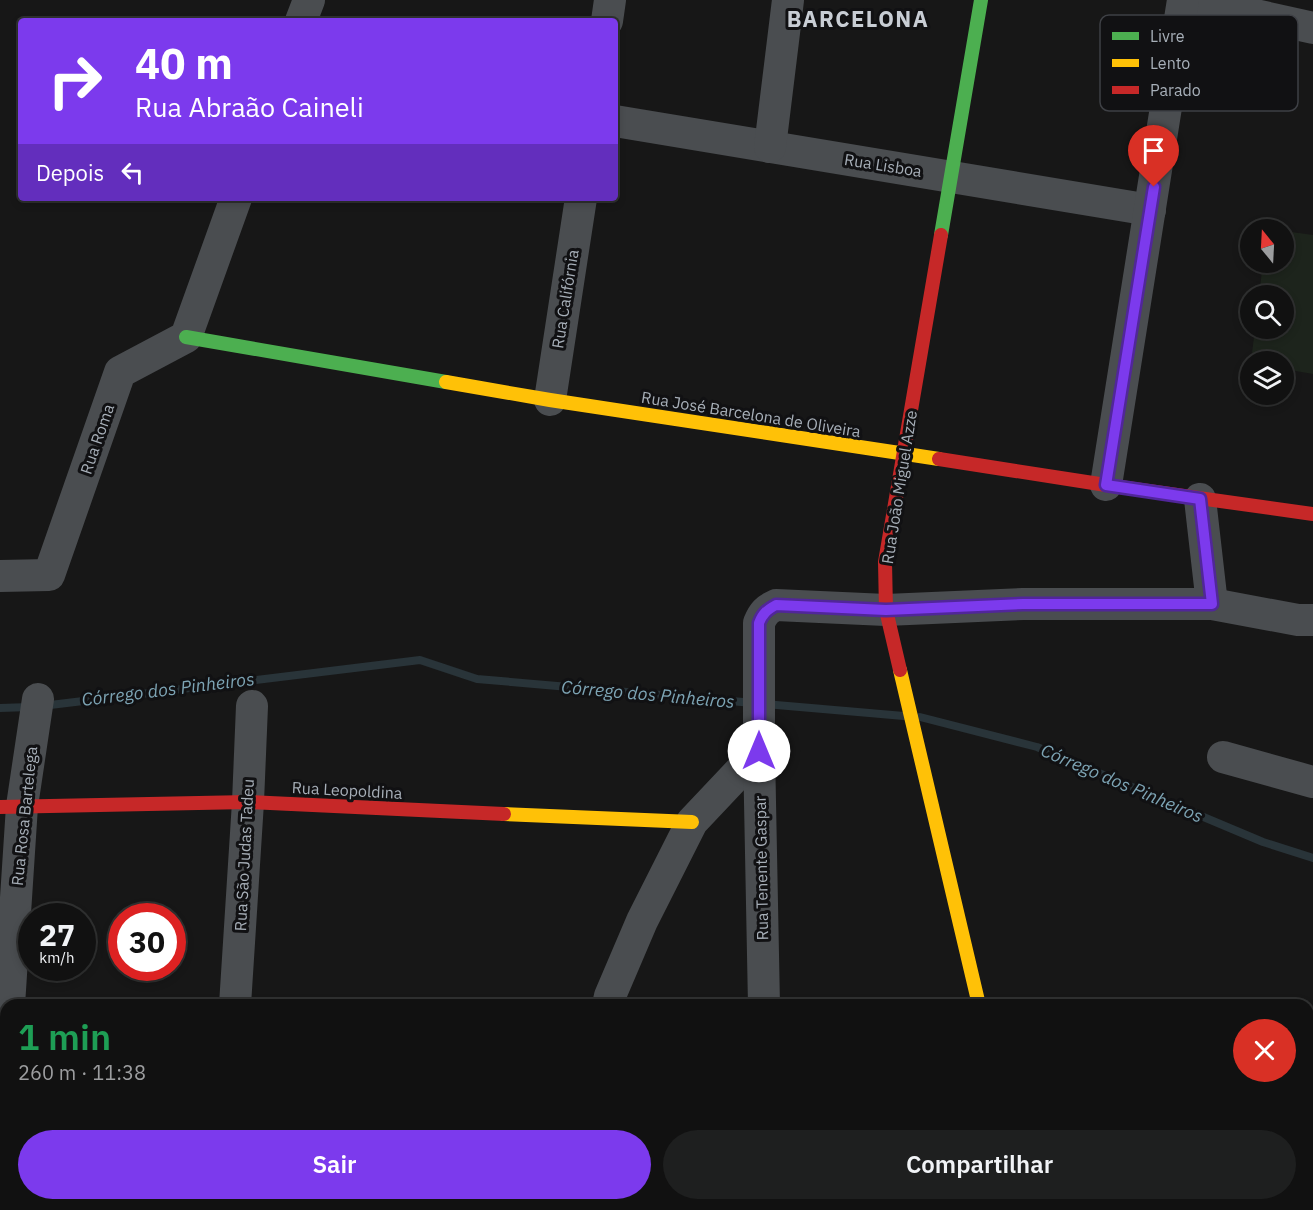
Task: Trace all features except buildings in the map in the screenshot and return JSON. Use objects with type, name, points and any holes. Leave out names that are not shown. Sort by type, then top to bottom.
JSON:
[{"type":"street","points":[[302,18],[309,0]]},
{"type":"street","points":[[607,18],[610,0]]},
{"type":"street","points":[[770,147],[788,0]]},
{"type":"street","name":"Rua João Miguel Azze","points":[[978,999],[886,610],[885,562],[981,0]]},
{"type":"street","points":[[1181,15],[1183,0]]},
{"type":"street","points":[[1189,0],[1255,15]]},
{"type":"street","points":[[1298,25],[1313,28]]},
{"type":"street","points":[[1106,485],[1166,111]]},
{"type":"street","name":"Rua Lisboa","points":[[618,122],[1150,210]]},
{"type":"street","points":[[186,337],[235,201]]},
{"type":"street","name":"Rua Califórnia","points":[[550,400],[580,201]]},
{"type":"street","name":"Rua José Barcelona de Oliveira","points":[[186,337],[550,400],[1106,485],[1313,514]]},
{"type":"street","name":"Rua Roma","points":[[0,576],[49,575],[120,372],[186,337]]},
{"type":"street","points":[[1200,499],[1212,604]]},
{"type":"street","points":[[886,610],[1023,604],[1212,604],[1298,620],[1313,620]]},
{"type":"street","name":"Rua Tenente Gaspar","points":[[764,999],[759,623],[762,614],[776,605],[886,610]]},
{"type":"street","name":"Rua Rosa Bartelega","points":[[9,999],[11,806],[38,699]]},
{"type":"street","name":"Rua São Judas Tadeu","points":[[235,999],[252,706]]},
{"type":"street","points":[[609,999],[642,921],[692,822],[759,751]]},
{"type":"street","points":[[1223,758],[1313,782]]},
{"type":"street","name":"Rua Leopoldina","points":[[11,806],[248,802],[692,822]]},
{"type":"shaded area","points":[[1294,232],[1313,235],[1313,374],[1294,371],[1294,351],[1252,351],[1254,339],[1294,339],[1294,285],[1260,285],[1262,273],[1294,273]]},
{"type":"waterway","name":"Córrego dos Pinheiros","points":[[42,706],[420,660],[477,679],[904,716]]},
{"type":"waterway","name":"Córrego dos Pinheiros","points":[[0,708],[30,707]]},
{"type":"waterway","name":"Córrego dos Pinheiros","points":[[920,717],[1037,747],[1263,842],[1313,858]]},
{"type":"traffic: fast","points":[[941,235],[981,0]]},
{"type":"traffic: fast","points":[[186,337],[446,382]]},
{"type":"traffic: slow","points":[[446,382],[939,459]]},
{"type":"traffic: slow","points":[[900,670],[978,999]]},
{"type":"traffic: slow","points":[[504,814],[692,822]]},
{"type":"traffic: jam","points":[[900,670],[886,610],[885,562],[941,235]]},
{"type":"traffic: jam","points":[[939,459],[1313,514]]},
{"type":"traffic: jam","points":[[0,807],[248,802],[504,814]]},
{"type":"district","name":"BARCELONA","points":[[858,18]]},
{"type":"route","points":[[759,751],[759,623],[762,614],[776,605],[886,610],[1023,604],[1212,604],[1200,499],[1106,485],[1154,187]]}]
